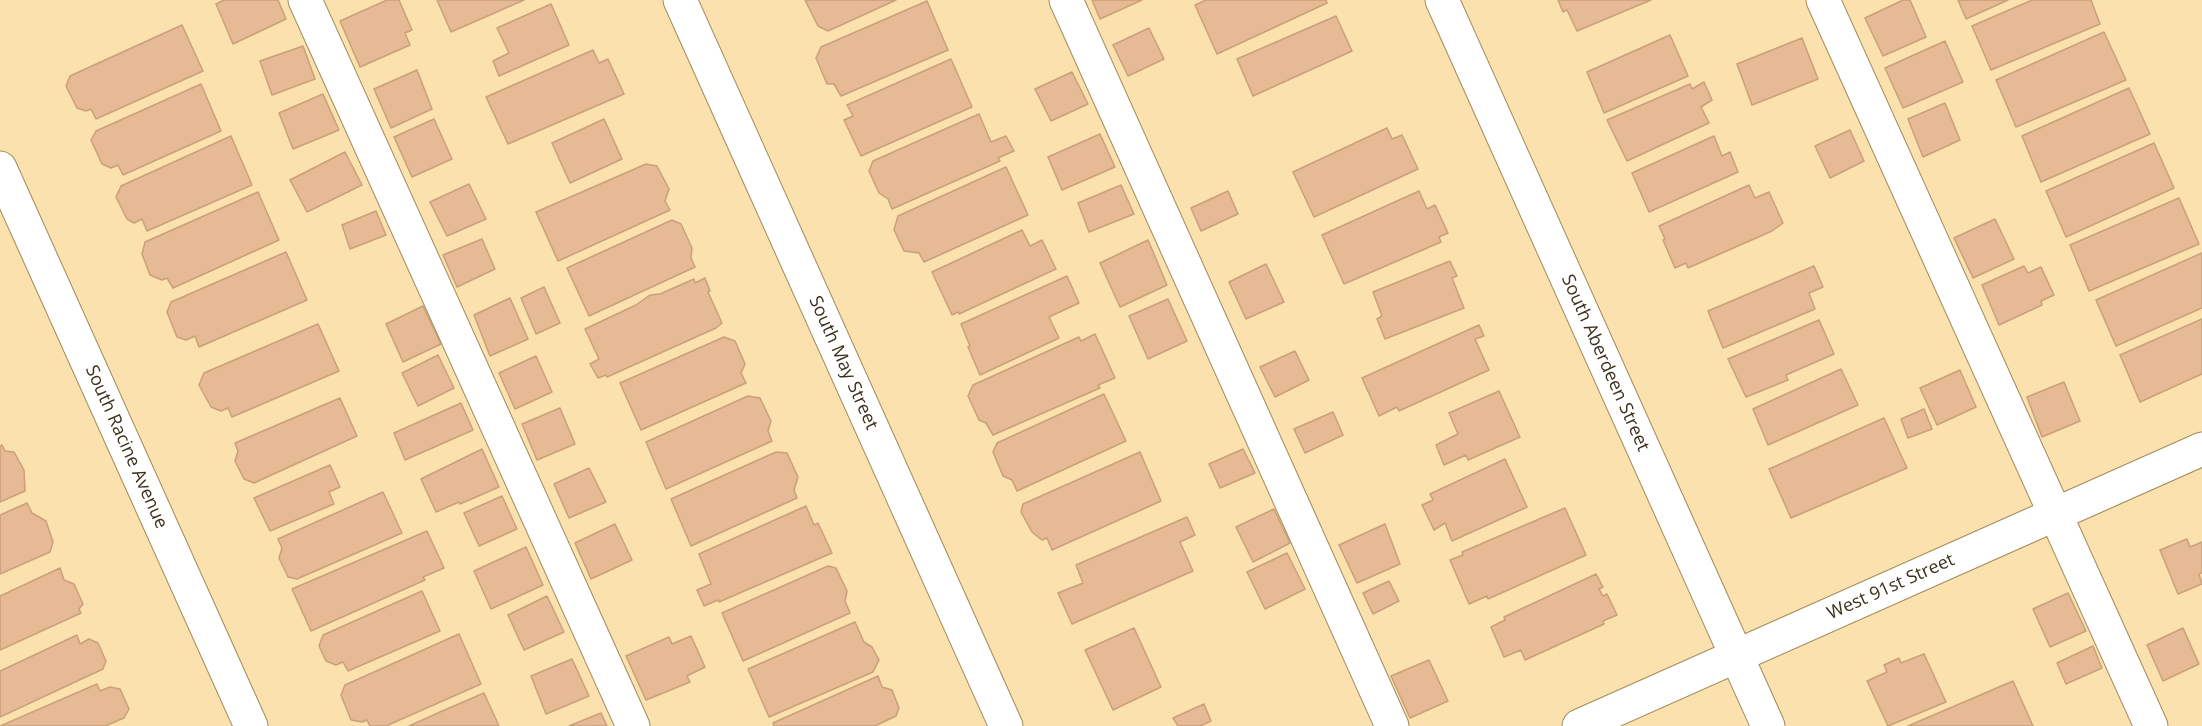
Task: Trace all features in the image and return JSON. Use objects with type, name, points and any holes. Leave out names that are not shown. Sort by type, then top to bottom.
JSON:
[{"type":"street","points":[[305,0],[633,726]]},
{"type":"street","name":"South May Street","points":[[680,0],[1006,726]]},
{"type":"street","points":[[1066,0],[1392,726]]},
{"type":"street","name":"South Aberdeen Street","points":[[1442,0],[1768,726]]},
{"type":"street","points":[[1823,0],[2151,726]]},
{"type":"street","name":"South Racine Avenue","points":[[0,168],[251,726]]},
{"type":"street","name":"West 91st Street","points":[[1579,726],[2202,448]]},
{"type":"building","points":[[224,0],[278,0],[286,19],[233,44],[216,4]]},
{"type":"building","points":[[387,0],[399,0],[412,30],[405,33],[410,45],[360,67],[340,21]]},
{"type":"building","points":[[437,0],[524,0],[451,32]]},
{"type":"building","points":[[805,0],[896,0],[828,31],[818,26]]},
{"type":"building","points":[[1092,0],[1142,0],[1100,19]]},
{"type":"building","points":[[1206,0],[1326,0],[1327,3],[1217,54],[1195,5]]},
{"type":"building","points":[[1558,0],[1651,0],[1577,31],[1567,10],[1563,12]]},
{"type":"building","points":[[1903,0],[1910,0],[1926,37],[1883,56],[1865,18]]},
{"type":"building","points":[[1958,0],[2008,0],[1966,19]]},
{"type":"building","points":[[2032,0],[2091,0],[2100,24],[1991,70],[1972,26]]},
{"type":"building","points":[[927,1],[948,50],[841,96],[834,84],[827,84],[816,58],[821,47]]},
{"type":"building","points":[[551,4],[569,45],[499,76],[493,61],[509,53],[497,28]]},
{"type":"building","points":[[1336,16],[1352,51],[1253,96],[1237,59]]},
{"type":"building","points":[[182,25],[203,71],[96,119],[91,109],[86,111],[77,108],[66,86],[70,76]]},
{"type":"building","points":[[1149,28],[1164,59],[1128,76],[1113,45]]},
{"type":"building","points":[[2104,32],[2126,80],[2016,127],[1996,80]]},
{"type":"building","points":[[1670,35],[1688,76],[1604,113],[1587,72]]},
{"type":"building","points":[[1802,38],[1818,79],[1752,105],[1737,64]]},
{"type":"building","points":[[1945,41],[1963,82],[1903,108],[1885,68]]},
{"type":"building","points":[[303,46],[315,79],[272,95],[260,61]]},
{"type":"building","points":[[593,50],[599,63],[608,59],[624,94],[508,144],[486,97]]},
{"type":"building","points":[[951,59],[972,107],[861,156],[844,120],[853,116],[847,105]]},
{"type":"building","points":[[417,70],[432,109],[391,128],[374,89]]},
{"type":"building","points":[[1072,72],[1088,104],[1051,121],[1035,89]]},
{"type":"building","points":[[1704,82],[1712,100],[1701,107],[1709,123],[1627,161],[1607,120],[1690,84],[1692,89]]},
{"type":"building","points":[[201,84],[221,131],[123,175],[118,165],[111,168],[102,164],[91,140],[96,131]]},
{"type":"building","points":[[2129,88],[2150,134],[2041,182],[2022,136]]},
{"type":"building","points":[[323,94],[339,130],[293,149],[279,113]]},
{"type":"building","points":[[1945,103],[1960,140],[1923,157],[1908,119]]},
{"type":"building","points":[[979,114],[991,142],[1006,136],[1014,151],[998,158],[1000,161],[892,209],[888,199],[879,193],[869,171],[873,161]]},
{"type":"building","points":[[434,119],[452,159],[412,177],[394,137]]},
{"type":"building","points":[[604,119],[622,159],[570,183],[552,143]]},
{"type":"building","points":[[1387,128],[1392,139],[1402,135],[1418,169],[1314,217],[1293,172]]},
{"type":"building","points":[[1850,130],[1864,161],[1830,178],[1815,146]]},
{"type":"building","points":[[1100,134],[1115,167],[1062,190],[1048,157]]},
{"type":"building","points":[[231,136],[252,185],[147,231],[142,219],[134,223],[127,219],[116,197],[121,186]]},
{"type":"building","points":[[1714,136],[1722,156],[1730,152],[1738,172],[1649,212],[1632,173]]},
{"type":"building","points":[[2154,143],[2174,188],[2066,237],[2046,191]]},
{"type":"building","points":[[345,152],[362,185],[307,212],[290,180]]},
{"type":"building","points":[[646,164],[657,166],[669,189],[665,201],[670,210],[558,261],[536,212]]},
{"type":"building","points":[[1006,167],[1028,215],[924,262],[919,253],[904,251],[894,230],[898,216]]},
{"type":"building","points":[[469,184],[486,219],[447,236],[430,202]]},
{"type":"building","points":[[1121,185],[1134,214],[1089,232],[1078,203]]},
{"type":"building","points":[[1749,185],[1755,198],[1769,192],[1783,223],[1772,231],[1688,268],[1686,263],[1675,268],[1659,226]]},
{"type":"building","points":[[1228,191],[1238,214],[1201,231],[1191,208]]},
{"type":"building","points":[[1419,191],[1427,209],[1435,205],[1448,233],[1439,237],[1441,242],[1344,284],[1322,235]]},
{"type":"building","points":[[258,192],[279,240],[173,288],[167,278],[162,280],[150,275],[142,254],[145,242]]},
{"type":"building","points":[[2179,198],[2199,244],[2089,291],[2070,245]]},
{"type":"building","points":[[376,211],[386,235],[350,249],[342,225]]},
{"type":"building","points":[[1995,219],[2014,259],[1973,278],[1954,238]]},
{"type":"building","points":[[672,220],[681,224],[692,248],[691,258],[695,267],[589,316],[567,268]]},
{"type":"building","points":[[1022,230],[1030,246],[1042,240],[1056,269],[959,314],[958,312],[952,315],[932,272]]},
{"type":"building","points":[[482,239],[495,269],[457,287],[443,255]]},
{"type":"building","points":[[1148,240],[1167,285],[1120,307],[1100,263]]},
{"type":"building","points":[[286,252],[307,300],[199,347],[195,336],[186,340],[177,337],[167,312],[171,302]]},
{"type":"building","points":[[2202,253],[2202,308],[2116,346],[2096,300]]},
{"type":"building","points":[[1450,261],[1457,276],[1452,278],[1464,308],[1385,339],[1377,319],[1382,316],[1373,292]]},
{"type":"building","points":[[1266,264],[1284,302],[1246,319],[1229,282]]},
{"type":"building","points":[[1814,266],[1823,287],[1809,293],[1815,309],[1723,348],[1708,311]]},
{"type":"building","points":[[2024,266],[2028,273],[2041,267],[2054,295],[2041,301],[2042,305],[1999,325],[1982,285]]},
{"type":"building","points":[[1067,276],[1079,303],[1049,317],[1059,338],[980,375],[961,324]]},
{"type":"building","points":[[705,278],[710,291],[708,292],[722,323],[716,328],[607,377],[606,375],[598,378],[590,364],[599,359],[585,329],[636,305],[650,295],[660,294],[694,279],[695,283]]},
{"type":"building","points":[[544,287],[560,323],[536,334],[521,298]]},
{"type":"building","points":[[510,298],[528,339],[490,356],[474,315]]},
{"type":"building","points":[[1168,299],[1187,341],[1148,359],[1129,316]]},
{"type":"building","points":[[423,306],[441,344],[403,362],[386,324]]},
{"type":"building","points":[[2202,319],[2202,374],[2140,402],[2120,355]]},
{"type":"building","points":[[1819,320],[1834,354],[1786,375],[1788,380],[1746,397],[1728,359]]},
{"type":"building","points":[[318,324],[339,371],[232,417],[228,408],[221,411],[211,407],[199,385],[204,373]]},
{"type":"building","points":[[1479,325],[1484,336],[1475,339],[1489,370],[1399,411],[1397,407],[1379,416],[1362,378]]},
{"type":"building","points":[[1095,334],[1115,378],[1098,385],[1100,388],[993,435],[986,423],[979,420],[968,396],[973,385],[1079,337],[1081,341]]},
{"type":"building","points":[[724,337],[735,341],[745,364],[741,373],[746,383],[641,430],[620,383]]},
{"type":"building","points":[[1295,351],[1309,380],[1275,397],[1260,367]]},
{"type":"building","points":[[438,355],[454,388],[418,406],[402,373]]},
{"type":"building","points":[[536,356],[552,392],[515,409],[499,373]]},
{"type":"building","points":[[1841,369],[1858,405],[1768,445],[1753,409]]},
{"type":"building","points":[[1960,370],[1976,407],[1937,425],[1920,388]]},
{"type":"building","points":[[2064,382],[2080,421],[2042,437],[2027,397]]},
{"type":"building","points":[[1499,391],[1520,437],[1468,460],[1466,455],[1444,465],[1436,445],[1458,434],[1449,413]]},
{"type":"building","points":[[1104,394],[1126,441],[1017,491],[1012,480],[1003,476],[993,452],[997,443]]},
{"type":"building","points":[[748,396],[760,398],[771,421],[768,431],[772,441],[666,489],[646,442]]},
{"type":"building","points":[[340,398],[357,436],[254,483],[244,479],[235,461],[238,451],[235,443]]},
{"type":"building","points":[[461,403],[473,430],[405,460],[394,433]]},
{"type":"building","points":[[560,408],[575,444],[537,460],[522,424]]},
{"type":"building","points":[[1924,409],[1932,429],[1908,438],[1901,419]]},
{"type":"building","points":[[1333,412],[1343,435],[1305,453],[1294,429]]},
{"type":"building","points":[[1884,418],[1907,468],[1791,518],[1769,469]]},
{"type":"building","points":[[2,445],[5,451],[14,452],[24,470],[25,491],[0,502],[0,446]]},
{"type":"building","points":[[482,449],[499,487],[436,512],[421,479]]},
{"type":"building","points":[[1243,449],[1255,473],[1220,488],[1209,464]]},
{"type":"building","points":[[776,452],[787,453],[798,477],[794,490],[797,498],[691,546],[671,499]]},
{"type":"building","points":[[1140,452],[1161,501],[1052,550],[1047,538],[1042,540],[1032,532],[1021,512],[1023,504]]},
{"type":"building","points":[[1505,459],[1527,507],[1452,541],[1445,523],[1434,530],[1422,505],[1433,500],[1430,494]]},
{"type":"building","points":[[330,465],[340,487],[329,492],[334,504],[270,531],[254,498]]},
{"type":"building","points":[[589,468],[606,502],[569,518],[554,484]]},
{"type":"building","points":[[383,492],[402,533],[297,579],[288,577],[279,558],[282,548],[278,539]]},
{"type":"building","points":[[502,496],[517,529],[479,546],[464,513]]},
{"type":"building","points":[[27,503],[32,513],[46,521],[53,542],[50,552],[0,574],[0,515]]},
{"type":"building","points":[[806,506],[814,525],[818,523],[832,553],[719,602],[718,600],[704,606],[697,590],[711,584],[699,554]]},
{"type":"building","points":[[1565,508],[1586,555],[1488,599],[1487,596],[1469,604],[1450,560],[1463,555],[1462,552]]},
{"type":"building","points":[[1274,509],[1290,543],[1253,562],[1236,527]]},
{"type":"building","points":[[1187,517],[1195,535],[1180,542],[1193,571],[1072,624],[1058,593],[1083,583],[1076,565]]},
{"type":"building","points":[[615,524],[632,560],[591,579],[575,543]]},
{"type":"building","points":[[1385,524],[1400,564],[1357,583],[1339,545]]},
{"type":"building","points":[[427,531],[444,568],[423,577],[425,580],[311,631],[292,589]]},
{"type":"building","points":[[2187,539],[2190,547],[2202,542],[2202,573],[2199,574],[2202,584],[2178,594],[2160,550]]},
{"type":"building","points":[[526,547],[543,585],[491,609],[474,571]]},
{"type":"building","points":[[1287,553],[1305,589],[1265,609],[1247,572]]},
{"type":"building","points":[[828,566],[836,568],[847,591],[845,601],[850,613],[743,661],[722,613]]},
{"type":"building","points":[[60,568],[64,580],[74,584],[83,604],[79,609],[81,613],[0,650],[0,596]]},
{"type":"building","points":[[1596,574],[1603,587],[1599,589],[1603,596],[1607,594],[1617,615],[1603,621],[1604,624],[1525,660],[1521,650],[1504,657],[1491,627],[1505,620],[1504,617]]},
{"type":"building","points":[[1389,581],[1399,601],[1373,614],[1363,593]]},
{"type":"building","points":[[422,591],[440,631],[348,671],[343,662],[336,665],[326,661],[319,646],[323,635]]},
{"type":"building","points":[[2068,593],[2086,631],[2050,647],[2033,609]]},
{"type":"building","points":[[547,596],[564,632],[524,650],[508,615]]},
{"type":"building","points":[[855,622],[864,642],[872,647],[879,660],[873,672],[769,717],[748,669]]},
{"type":"building","points":[[1134,628],[1161,687],[1113,710],[1085,650]]},
{"type":"building","points":[[2183,628],[2199,664],[2163,681],[2147,645]]},
{"type":"building","points":[[459,634],[481,684],[386,726],[370,726],[367,720],[362,722],[351,720],[341,695],[345,685]]},
{"type":"building","points":[[77,635],[80,644],[89,639],[98,643],[106,661],[103,669],[0,717],[0,671]]},
{"type":"building","points":[[691,636],[705,667],[687,676],[690,682],[646,700],[626,656],[669,637],[672,644]]},
{"type":"building","points":[[2093,646],[2102,668],[2066,684],[2057,663]]},
{"type":"building","points":[[1924,654],[1946,702],[1888,726],[1867,681],[1887,672],[1884,665],[1899,658],[1901,663]]},
{"type":"building","points":[[572,659],[589,696],[546,714],[531,676]]},
{"type":"building","points":[[1429,660],[1448,701],[1410,718],[1391,676]]},
{"type":"building","points":[[878,676],[882,687],[892,690],[899,708],[896,716],[875,726],[774,726],[773,723]]},
{"type":"building","points":[[2013,681],[2033,726],[1908,726]]},
{"type":"building","points":[[97,684],[100,691],[110,687],[120,689],[129,709],[124,718],[105,726],[0,726]]},
{"type":"building","points":[[484,693],[499,726],[409,726],[440,712]]},
{"type":"building","points":[[1204,704],[1211,721],[1200,726],[1178,726],[1173,718]]},
{"type":"building","points":[[601,713],[607,726],[569,726]]}]
